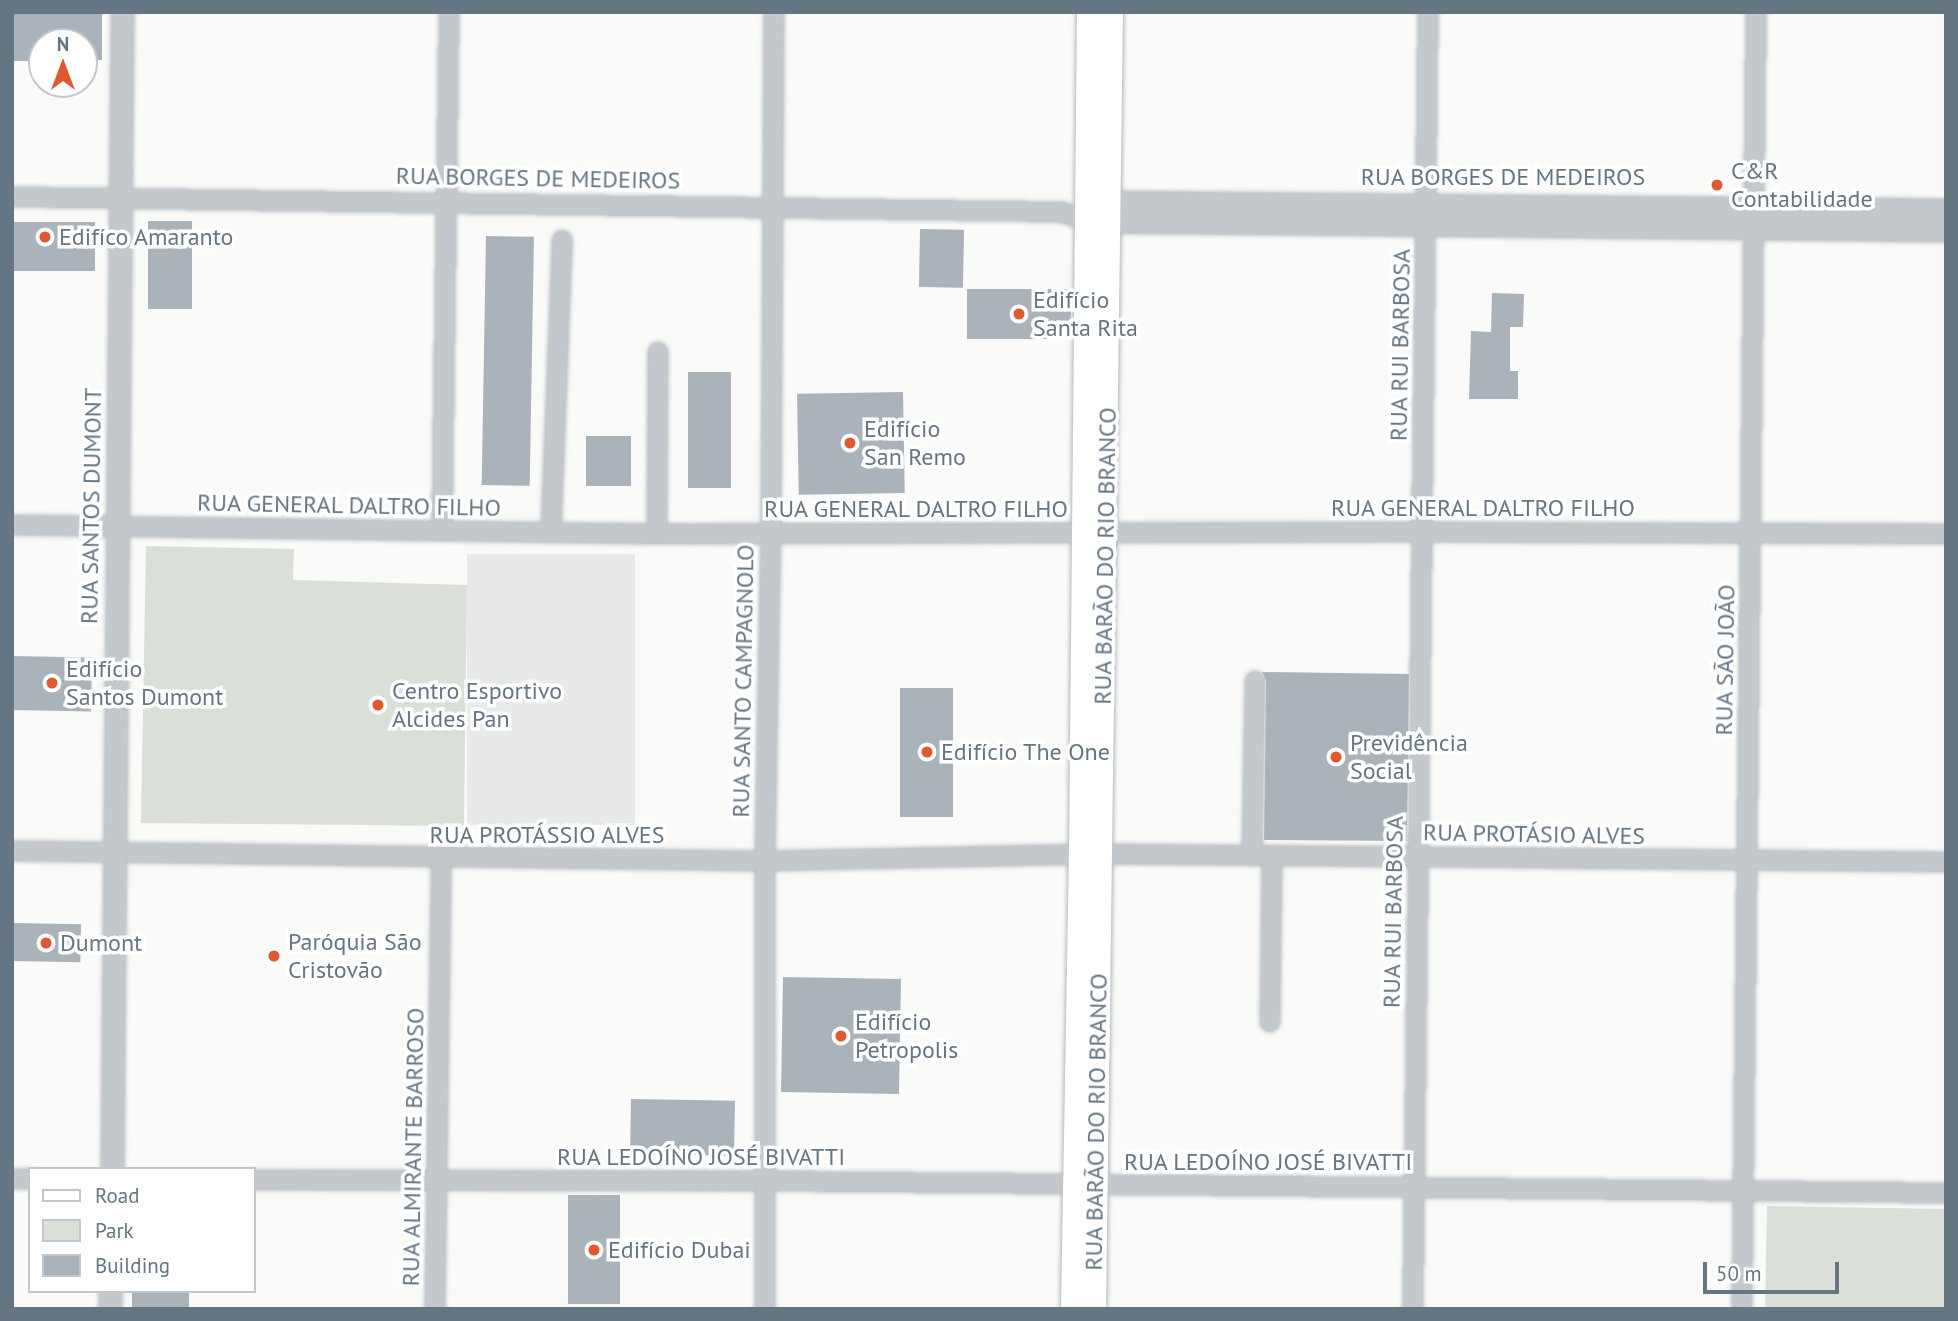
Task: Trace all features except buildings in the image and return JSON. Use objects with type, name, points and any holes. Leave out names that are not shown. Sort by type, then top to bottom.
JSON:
[{"type":"main road","name":"RUA BARÃO DO RIO BRANCO","points":[[1088,12],[1098,211]]},
{"type":"main road","name":"RUA BARÃO DO RIO BRANCO","points":[[1073,1309],[1084,1185],[1098,211],[1111,12]]},
{"type":"main road","name":"RUA BARÃO DO RIO BRANCO","points":[[1084,1185],[1094,1309]]},
{"type":"street","name":"RUA SANTOS DUMONT","points":[[112,1167],[122,12]]},
{"type":"street","points":[[442,530],[449,203],[449,12]]},
{"type":"street","name":"RUA SANTO CAMPAGNOLO","points":[[765,1309],[765,861],[771,533],[774,12]]},
{"type":"street","name":"RUA RUI BARBOSA","points":[[1413,1309],[1428,12]]},
{"type":"street","name":"RUA SÃO JOÃO","points":[[1742,1309],[1756,12]]},
{"type":"street","name":"RUA BORGES DE MEDEIROS","points":[[12,197],[1062,212],[1426,203],[1755,216],[1946,210]]},
{"type":"street","points":[[1098,211],[1426,225],[1755,216],[1946,230]]},
{"type":"street","points":[[551,533],[562,240]]},
{"type":"street","points":[[657,534],[658,352]]},
{"type":"street","name":"RUA GENERAL DALTRO FILHO","points":[[12,525],[657,534],[1423,531],[1946,534]]},
{"type":"street","points":[[1252,856],[1255,681]]},
{"type":"street","name":"RUA PROTÁSSIO ALVES","points":[[12,851],[441,859],[765,861],[1090,855]]},
{"type":"street","name":"RUA PROTÁSIO ALVES","points":[[1090,855],[1946,862]]},
{"type":"street","points":[[1270,1022],[1272,856]]},
{"type":"street","name":"RUA ALMIRANTE BARROSO","points":[[435,1309],[441,859]]},
{"type":"street","name":"RUA LEDOÍNO JOSÉ BIVATTI","points":[[256,1180],[766,1181],[1946,1193]]},
{"type":"shaded area","points":[[467,554],[635,554],[635,825],[467,825]]},
{"type":"green space","points":[[146,546],[294,549],[293,580],[467,585],[464,826],[141,823]]},
{"type":"green space","points":[[1767,1206],[1946,1209],[1944,1309],[1765,1309]]},
{"type":"place","name":"C&R Contabilidade","points":[[1717,185]]},
{"type":"place","name":"Edifíco Amaranto","points":[[45,237]]},
{"type":"place","name":"Edifício Santa Rita","points":[[1019,314]]},
{"type":"place","name":"Edifício San Remo","points":[[850,443]]},
{"type":"place","name":"Edifício Santos Dumont","points":[[52,683]]},
{"type":"place","name":"Centro Esportivo Alcides Pan","points":[[378,705]]},
{"type":"place","name":"Edifício The One","points":[[927,752]]},
{"type":"place","name":"Previdência Social","points":[[1336,757]]},
{"type":"place","name":"Dumont","points":[[46,943]]},
{"type":"place","name":"Paróquia São Cristovão","points":[[274,956]]},
{"type":"place","name":"Edifício Petropolis","points":[[841,1036]]},
{"type":"place","name":"Edifício Dubai","points":[[594,1250]]}]
